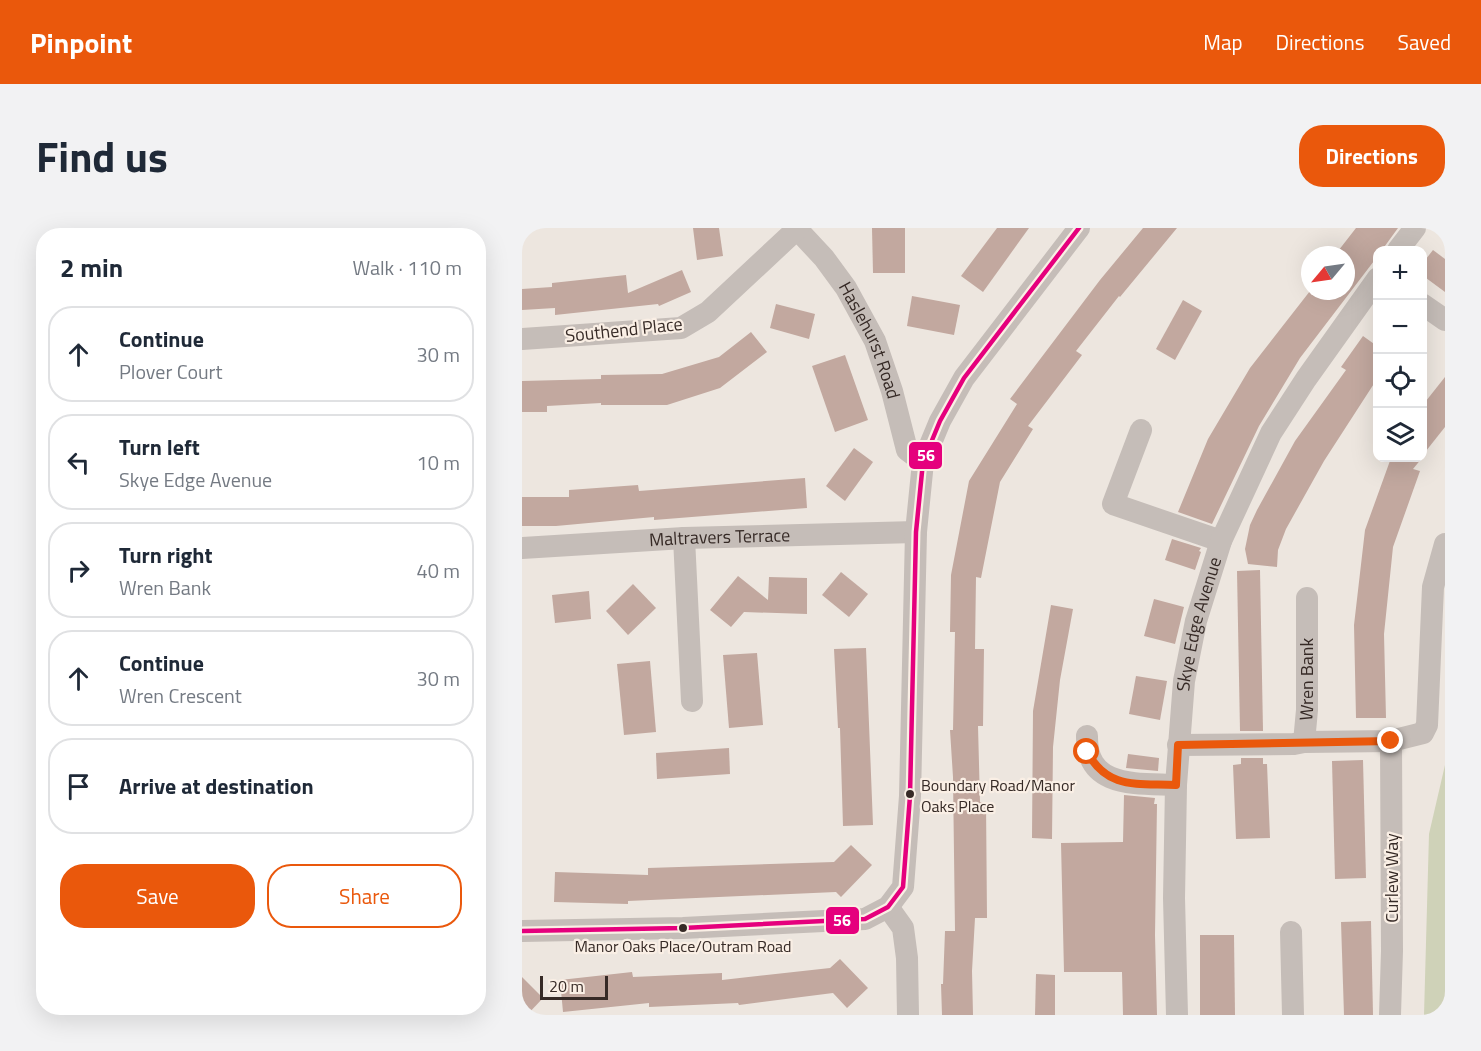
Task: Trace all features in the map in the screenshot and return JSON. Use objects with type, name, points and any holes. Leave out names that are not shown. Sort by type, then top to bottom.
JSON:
[{"type":"street","name":"Haslehurst Road","points":[[797,228],[824,258],[852,299],[875,341],[892,391],[907,450],[923,462]]},
{"type":"street","name":"Southend Place","points":[[522,339],[681,328],[708,312],[797,228]]},
{"type":"street","points":[[522,931],[683,928],[865,918],[888,907],[903,888],[910,796],[916,532],[923,462],[940,421],[964,378],[1079,228]]},
{"type":"street","points":[[1401,246],[1415,228]]},
{"type":"street","name":"Skye Edge Avenue","points":[[1177,1015],[1174,898],[1176,785],[1184,681],[1196,621],[1221,541],[1272,432],[1305,379],[1373,284]]},
{"type":"street","points":[[1427,307],[1445,320]]},
{"type":"street","points":[[1141,430],[1113,504],[1221,541]]},
{"type":"street","name":"Maltravers Terrace","points":[[522,548],[684,538],[916,532]]},
{"type":"street","points":[[684,538],[692,701]]},
{"type":"street","points":[[1304,742],[1391,741],[1423,733],[1427,725],[1433,587],[1445,544]]},
{"type":"street","name":"Wren Bank","points":[[1178,745],[1304,742],[1307,710],[1307,598]]},
{"type":"street","points":[[1087,735],[1087,752],[1093,763],[1105,775],[1118,782],[1176,785]]},
{"type":"street","name":"Curlew Way","points":[[1390,1015],[1391,741]]},
{"type":"street","points":[[888,907],[903,928],[907,958],[908,1015]]},
{"type":"street","points":[[1291,932],[1293,1015]]},
{"type":"green space","points":[[1445,765],[1445,1015],[1424,1015],[1429,834]]},
{"type":"building","points":[[693,228],[719,228],[723,256],[697,260]]},
{"type":"building","points":[[872,228],[905,228],[905,273],[873,273]]},
{"type":"building","points":[[997,228],[1029,228],[983,292],[961,276]]},
{"type":"building","points":[[1143,228],[1177,228],[1076,351],[1082,355],[1028,426],[1033,429],[1000,482],[981,578],[976,577],[975,649],[984,649],[983,726],[978,726],[980,802],[986,802],[987,918],[975,918],[972,971],[973,1015],[942,1015],[941,984],[943,984],[945,931],[955,931],[953,777],[950,730],[953,730],[955,632],[950,632],[951,575],[969,481],[1017,404],[1010,399],[1100,280]]},
{"type":"building","points":[[1356,228],[1398,228],[1385,246],[1373,246],[1373,262],[1355,286],[1355,246],[1342,246]]},
{"type":"building","points":[[1433,250],[1445,259],[1445,292],[1427,279],[1427,258]]},
{"type":"building","points":[[682,270],[691,292],[659,306],[658,304],[555,315],[555,308],[522,310],[522,289],[552,287],[552,283],[626,275],[628,293]]},
{"type":"building","points":[[912,296],[960,305],[954,335],[907,326]]},
{"type":"building","points":[[1183,300],[1202,311],[1175,360],[1156,349]]},
{"type":"building","points":[[1303,300],[1344,300],[1300,358],[1259,426],[1212,524],[1178,512],[1208,439],[1250,368]]},
{"type":"building","points":[[776,304],[815,314],[809,339],[770,328]]},
{"type":"building","points":[[751,332],[767,352],[720,388],[667,405],[601,405],[601,403],[547,406],[547,412],[522,412],[522,381],[601,379],[601,375],[662,374],[719,357]]},
{"type":"building","points":[[1363,336],[1373,343],[1373,385],[1324,461],[1286,529],[1278,550],[1277,567],[1248,564],[1245,549],[1250,525],[1257,510],[1295,441],[1346,370],[1341,367]]},
{"type":"building","points":[[845,355],[868,420],[835,432],[812,366]]},
{"type":"building","points":[[1445,377],[1445,427],[1427,450],[1427,408],[1427,400]]},
{"type":"building","points":[[854,448],[873,462],[845,501],[826,486]]},
{"type":"building","points":[[1390,462],[1419,462],[1413,469],[1420,471],[1393,547],[1384,634],[1386,718],[1356,718],[1354,625],[1365,530]]},
{"type":"building","points":[[805,478],[807,508],[654,520],[654,517],[556,526],[522,526],[522,497],[569,497],[569,490],[638,485],[639,491]]},
{"type":"building","points":[[1172,539],[1201,548],[1195,570],[1165,560]]},
{"type":"building","points":[[1260,570],[1263,731],[1240,731],[1237,571]]},
{"type":"building","points":[[841,572],[868,594],[849,617],[822,595]]},
{"type":"building","points":[[738,576],[768,600],[769,577],[807,578],[807,614],[744,612],[731,627],[710,610]]},
{"type":"building","points":[[633,584],[656,608],[628,635],[606,611]]},
{"type":"building","points":[[589,591],[591,619],[555,623],[552,595]]},
{"type":"building","points":[[1154,599],[1184,607],[1175,644],[1144,636]]},
{"type":"building","points":[[1051,605],[1073,609],[1060,680],[1053,747],[1052,839],[1032,838],[1033,711]]},
{"type":"building","points":[[866,648],[873,825],[843,826],[840,728],[838,728],[834,649]]},
{"type":"building","points":[[757,653],[763,725],[729,728],[723,655]]},
{"type":"building","points":[[650,661],[656,732],[624,735],[617,664]]},
{"type":"building","points":[[1136,676],[1167,681],[1160,720],[1129,714]]},
{"type":"building","points":[[729,748],[730,774],[657,779],[656,753]]},
{"type":"building","points":[[1128,754],[1159,758],[1158,771],[1126,768]]},
{"type":"building","points":[[1241,758],[1263,758],[1263,764],[1267,764],[1270,838],[1236,839],[1233,765],[1241,764]]},
{"type":"building","points":[[1363,760],[1366,878],[1335,879],[1332,761]]},
{"type":"building","points":[[1124,795],[1155,798],[1154,804],[1157,804],[1155,935],[1157,1015],[1123,1015],[1122,972],[1064,972],[1061,843],[1123,842]]},
{"type":"building","points":[[851,845],[872,865],[841,897],[836,892],[628,901],[628,904],[554,902],[555,872],[648,875],[648,868],[834,862]]},
{"type":"building","points":[[1371,921],[1373,1015],[1344,1015],[1341,922]]},
{"type":"building","points":[[1200,935],[1234,935],[1235,1015],[1200,1015]]},
{"type":"building","points":[[840,959],[868,988],[847,1008],[833,993],[739,1005],[738,1003],[649,1007],[649,1003],[563,1012],[560,980],[632,972],[633,977],[722,973],[722,980],[830,968]]},
{"type":"building","points":[[1036,974],[1055,975],[1055,1015],[1035,1015]]},
{"type":"building","points":[[522,977],[543,998],[527,1015],[522,1015]]},
{"type":"transit line","name":"56","points":[[522,931],[683,928],[865,919],[888,907],[903,887],[910,796],[916,532],[923,462],[940,421],[964,378],[1079,228]]},
{"type":"place","name":"Boundary Road/Manor Oaks Place","points":[[910,794]]},
{"type":"place","name":"Manor Oaks Place/Outram Road","points":[[683,928]]},
{"type":"route","points":[[1087,752],[1093,763],[1105,775],[1118,782],[1176,785],[1178,745],[1391,741]]}]
